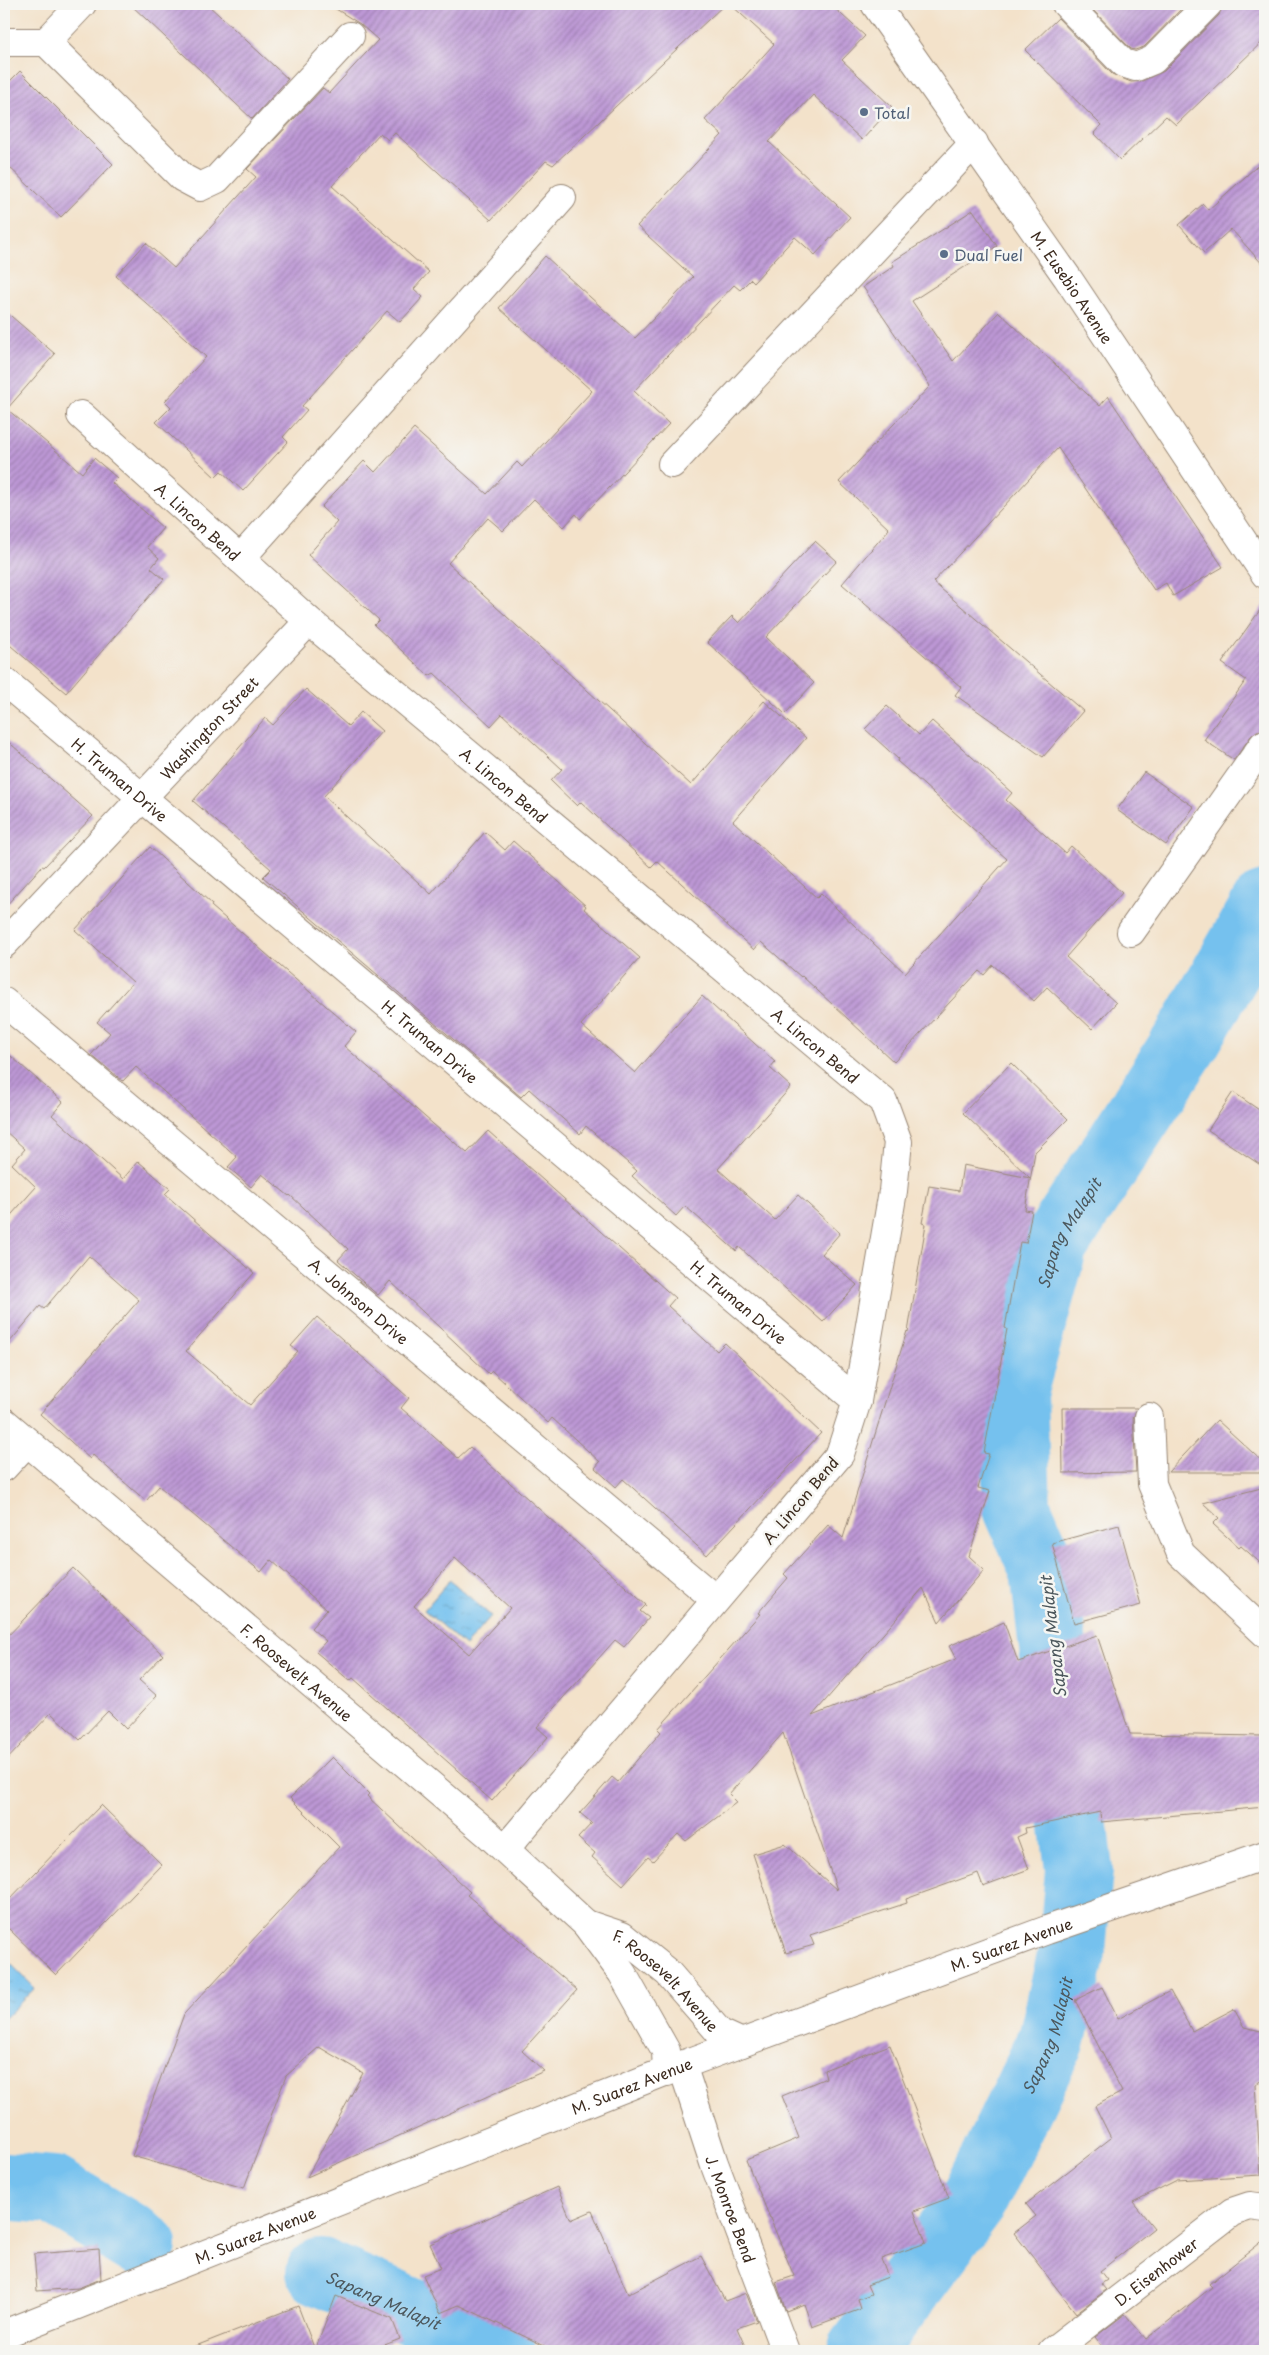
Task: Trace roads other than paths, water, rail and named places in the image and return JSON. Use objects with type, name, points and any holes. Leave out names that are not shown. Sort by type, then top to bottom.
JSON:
[{"type":"street","points":[[46,42],[82,4]]},
{"type":"street","name":"M. Eusebio Avenue","points":[[875,4],[1067,277],[1265,574]]},
{"type":"street","points":[[1066,4],[1123,63],[1136,67],[1153,60],[1208,4]]},
{"type":"street","points":[[4,42],[46,42],[183,178],[200,187],[217,179],[350,36]]},
{"type":"street","points":[[672,464],[974,143]]},
{"type":"street","points":[[240,559],[562,198]]},
{"type":"street","name":"A. Lincon Bend","points":[[81,415],[309,621],[883,1101],[898,1142],[893,1191],[857,1401],[840,1454],[715,1599],[505,1849]]},
{"type":"street","name":"Washington Street","points":[[4,944],[143,799],[309,621]]},
{"type":"street","name":"H. Truman Drive","points":[[4,681],[857,1401]]},
{"type":"street","points":[[1131,932],[1263,745]]},
{"type":"street","name":"A. Johnson Drive","points":[[4,1002],[715,1599]]},
{"type":"street","points":[[1150,1417],[1152,1484],[1181,1554],[1265,1633]]},
{"type":"street","name":"F. Roosevelt Avenue","points":[[4,1422],[505,1849],[586,1924],[622,1972],[675,2069]]},
{"type":"street","points":[[4,1467],[27,1442]]},
{"type":"street","name":"M. Suarez Avenue","points":[[4,2334],[742,2043],[1046,1930],[1265,1855]]},
{"type":"street","name":"F. Roosevelt Avenue","points":[[586,1924],[622,1936],[668,1972],[720,2034],[742,2043]]},
{"type":"street","name":"J. Monroe Bend","points":[[675,2069],[714,2163],[785,2351]]},
{"type":"street","name":"D. Eisenhower","points":[[1052,2351],[1232,2212],[1250,2206],[1265,2208]]},
{"type":"water","points":[[450,1580],[491,1616],[465,1646],[424,1610]]},
{"type":"water","points":[[4,1957],[35,1988],[4,2019]]},
{"type":"waterway","name":"Sapang Malapit","points":[[861,2351],[975,2198],[1052,2039],[1072,1952],[1079,1870],[1044,1571],[1017,1508],[1013,1393],[1054,1245],[1187,1040],[1265,905]]},
{"type":"waterway","name":"Sapang Malapit","points":[[4,2186],[53,2190],[143,2245]]},
{"type":"waterway","name":"Sapang Malapit","points":[[320,2272],[502,2351]]},
{"type":"place","name":"Total","points":[[864,112]]},
{"type":"place","name":"Dual Fuel","points":[[944,254]]}]
